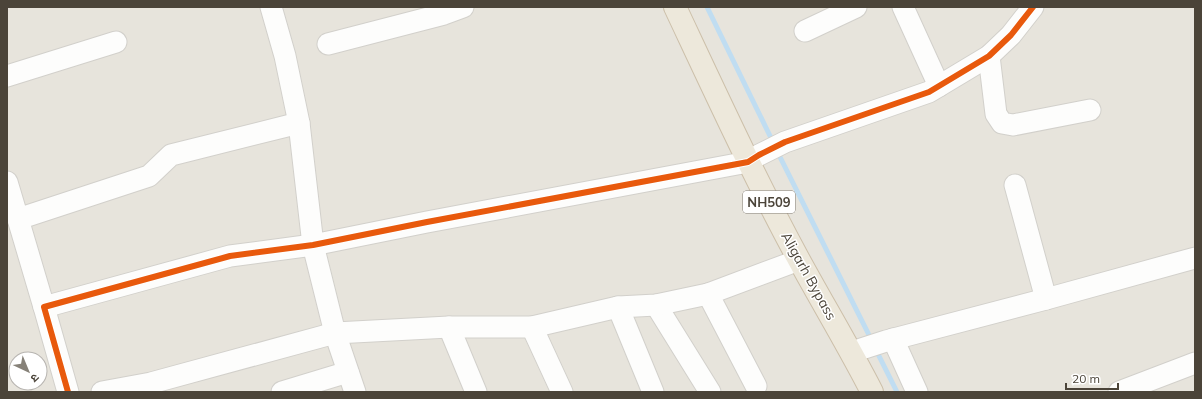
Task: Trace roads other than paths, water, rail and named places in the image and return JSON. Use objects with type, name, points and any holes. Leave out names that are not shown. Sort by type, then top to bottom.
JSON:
[{"type":"highway","name":"Aligarh Bypass","points":[[675,7],[754,158],[798,260],[858,350],[872,392]]},
{"type":"street","points":[[271,7],[285,56],[299,123],[313,245],[335,333],[355,392]]},
{"type":"street","points":[[328,44],[444,14],[463,7]]},
{"type":"street","points":[[805,31],[856,7]]},
{"type":"street","points":[[903,7],[939,86]]},
{"type":"street","points":[[44,307],[230,256],[313,245],[754,158],[785,142],[929,92],[989,56],[1011,35],[1025,10]]},
{"type":"street","points":[[7,76],[116,42]]},
{"type":"street","points":[[989,56],[996,114],[1002,123],[1013,125],[1090,110]]},
{"type":"street","points":[[18,220],[149,176],[171,155],[299,123]]},
{"type":"street","points":[[7,182],[68,392]]},
{"type":"street","points":[[1015,185],[1046,299]]},
{"type":"street","points":[[858,350],[889,340],[1195,258]]},
{"type":"street","points":[[102,392],[153,387],[335,333],[449,327],[532,327],[618,307],[656,305],[708,294],[798,260]]},
{"type":"street","points":[[708,294],[756,386]]},
{"type":"street","points":[[656,305],[710,392]]},
{"type":"street","points":[[618,307],[653,392]]},
{"type":"street","points":[[449,327],[476,392]]},
{"type":"street","points":[[532,327],[562,392]]},
{"type":"street","points":[[889,340],[917,392]]},
{"type":"street","points":[[1120,392],[1195,363]]},
{"type":"street","points":[[282,392],[348,372]]},
{"type":"waterway","points":[[707,7],[773,142]]},
{"type":"waterway","points":[[777,151],[872,341]]},
{"type":"waterway","points":[[876,350],[897,392]]}]
